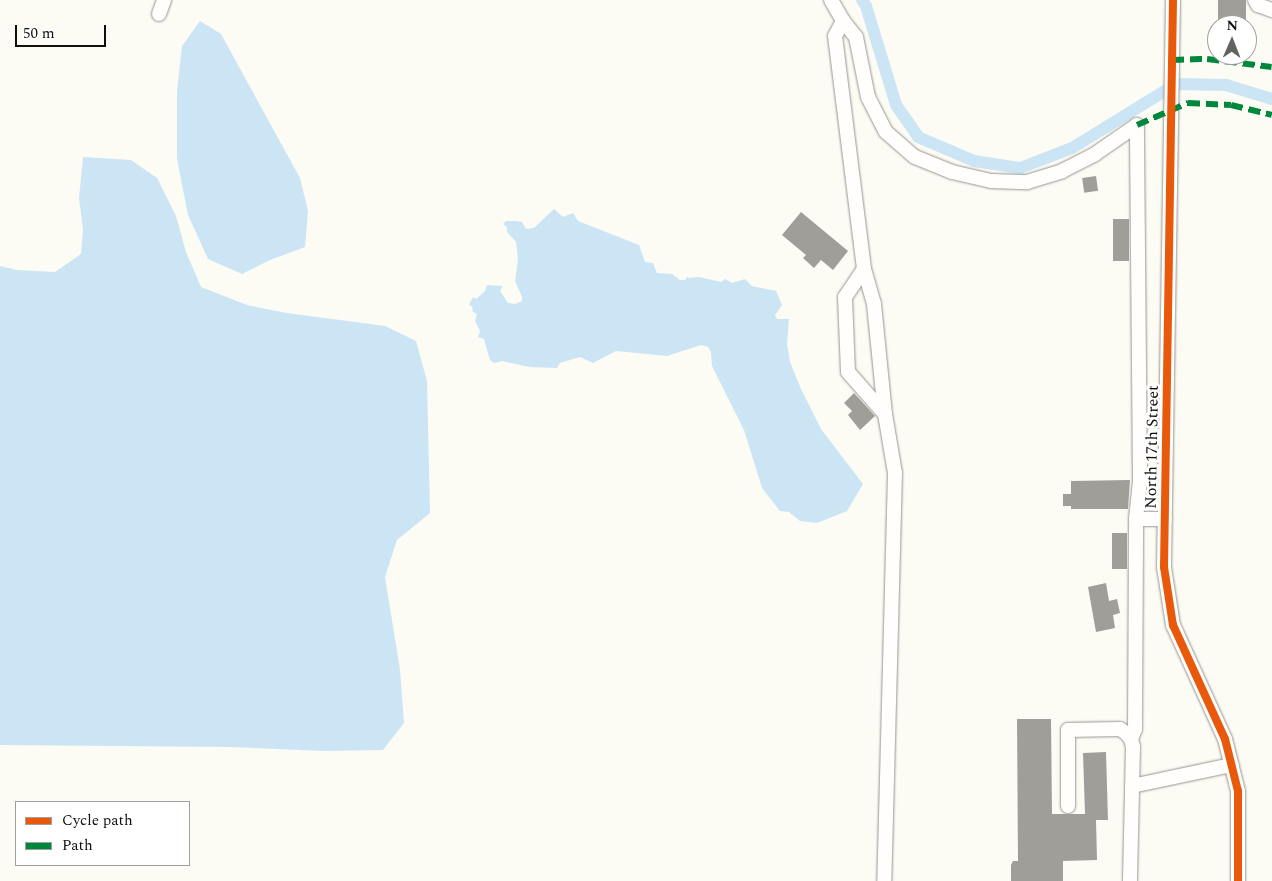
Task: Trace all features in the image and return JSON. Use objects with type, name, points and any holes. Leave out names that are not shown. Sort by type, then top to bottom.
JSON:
[{"type":"street","points":[[159,14],[164,0]]},
{"type":"street","points":[[831,0],[843,21],[856,37],[868,97],[886,132],[915,157],[952,172],[991,180],[1027,182],[1062,171],[1095,154],[1137,125],[1141,412],[1140,481],[1136,519],[1135,729],[1131,739],[1130,881]]},
{"type":"street","name":"North 17th Street","points":[[1173,0],[1164,567],[1173,625],[1224,739],[1232,765],[1238,791],[1238,881]]},
{"type":"street","points":[[1255,0],[1258,5],[1272,10]]},
{"type":"street","points":[[843,21],[835,36],[864,270],[874,304],[884,414],[894,474],[884,881]]},
{"type":"street","points":[[864,270],[845,297],[848,372],[884,414]]},
{"type":"street","points":[[1136,519],[1165,520]]},
{"type":"street","points":[[1068,806],[1068,730],[1120,730],[1131,739]]},
{"type":"street","points":[[1132,786],[1232,765]]},
{"type":"water","points":[[200,21],[221,34],[300,178],[308,211],[305,247],[270,260],[242,274],[208,259],[188,215],[177,159],[177,91],[182,46]]},
{"type":"water","points":[[83,157],[131,160],[157,178],[176,216],[186,252],[201,287],[247,305],[287,313],[385,326],[416,341],[427,381],[430,513],[397,540],[385,577],[400,670],[404,723],[383,750],[324,751],[231,747],[0,745],[0,266],[17,270],[55,272],[81,254],[83,229],[79,198]]},
{"type":"water","points":[[554,209],[563,217],[573,213],[578,221],[639,245],[645,262],[653,263],[657,273],[672,274],[680,280],[685,280],[687,277],[699,277],[721,282],[725,279],[732,283],[745,279],[752,286],[776,291],[782,305],[775,315],[777,319],[789,319],[787,344],[790,362],[801,389],[821,429],[863,484],[847,511],[817,523],[800,521],[789,512],[780,511],[762,488],[744,430],[712,366],[711,352],[708,347],[701,345],[667,356],[616,351],[593,363],[580,357],[560,363],[557,368],[529,367],[502,361],[494,363],[490,360],[484,339],[478,337],[480,331],[475,321],[477,314],[473,312],[472,306],[469,305],[473,297],[476,299],[485,291],[487,285],[503,286],[500,291],[508,303],[515,304],[522,301],[515,281],[518,259],[516,242],[503,224],[506,221],[517,221],[522,222],[526,229],[534,228]]},
{"type":"building","points":[[1218,0],[1246,0],[1246,15],[1218,15]]},
{"type":"building","points":[[1096,176],[1098,191],[1084,193],[1082,178]]},
{"type":"building","points":[[801,212],[848,251],[833,270],[821,260],[814,268],[803,258],[806,255],[782,235]]},
{"type":"building","points":[[1113,219],[1129,219],[1129,261],[1113,261]]},
{"type":"building","points":[[854,393],[875,416],[860,430],[848,415],[852,411],[844,403]]},
{"type":"building","points":[[1130,480],[1128,509],[1071,509],[1071,506],[1063,506],[1063,494],[1071,494],[1071,481]]},
{"type":"building","points":[[1112,533],[1127,533],[1127,569],[1112,569]]},
{"type":"building","points":[[1106,583],[1109,601],[1117,599],[1120,613],[1113,615],[1115,628],[1096,632],[1088,587]]},
{"type":"building","points":[[1017,719],[1051,719],[1052,814],[1085,814],[1083,753],[1106,752],[1108,820],[1096,820],[1097,860],[1063,861],[1063,881],[1011,881],[1011,865],[1013,861],[1018,861]]},
{"type":"waterway","points":[[862,0],[866,6],[896,105],[918,137],[974,161],[1020,168],[1072,148],[1176,84],[1226,85],[1272,99]]},
{"type":"marked path","points":[[1172,60],[1207,59],[1272,67]]},
{"type":"marked path","points":[[1137,125],[1188,103],[1231,105],[1272,115]]},
{"type":"cycle path","points":[[1173,0],[1164,567],[1173,625],[1225,739],[1238,791],[1238,881]]}]
